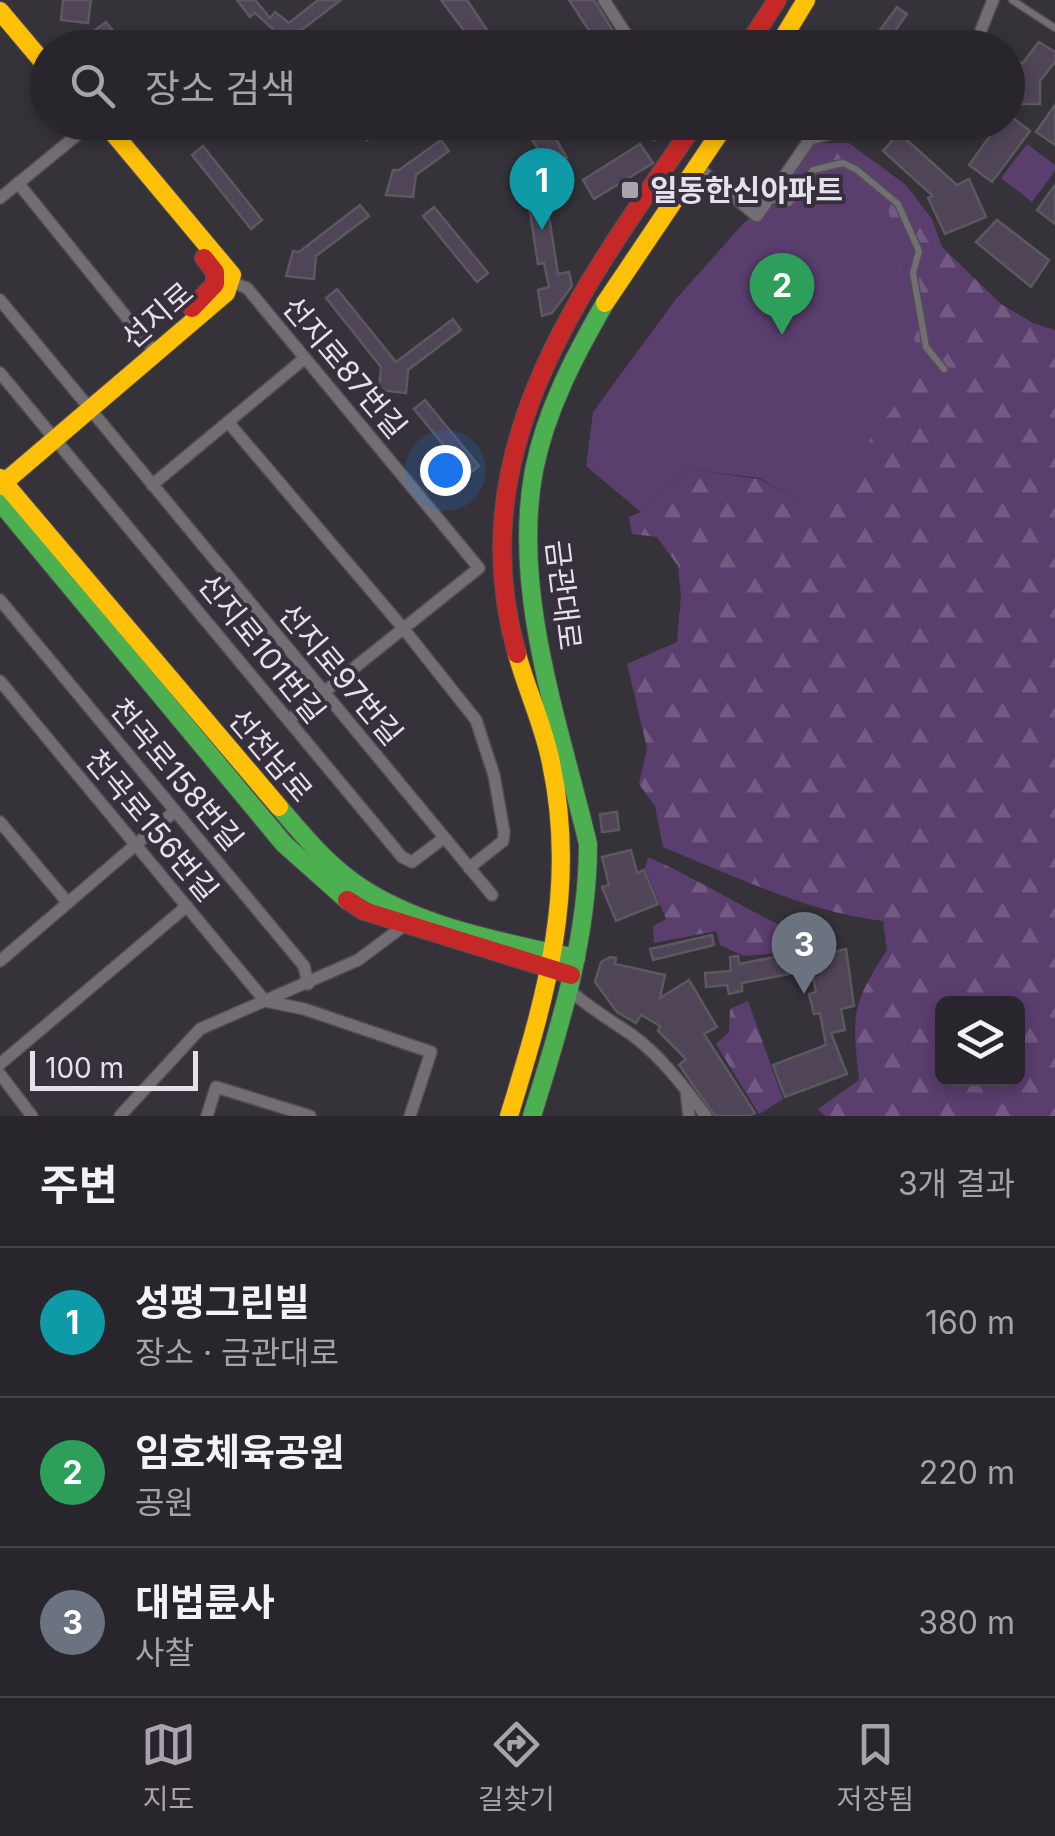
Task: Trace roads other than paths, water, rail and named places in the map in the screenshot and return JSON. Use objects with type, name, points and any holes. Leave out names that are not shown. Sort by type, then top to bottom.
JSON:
[{"type":"main road","points":[[2,0],[30,33]]},
{"type":"main road","points":[[758,30],[777,0]]},
{"type":"main road","points":[[788,30],[806,0]]},
{"type":"main road","points":[[0,11],[30,47]]},
{"type":"main road","name":"선지로","points":[[1,480],[226,293],[223,279],[107,140]]},
{"type":"main road","name":"선지로","points":[[86,406],[216,284],[232,276],[119,140]]},
{"type":"main road","name":"금관대로","points":[[534,1108],[565,969],[564,865],[551,761],[510,630],[504,553],[507,482],[532,390],[565,320],[680,140]]},
{"type":"main road","name":"금관대로","points":[[509,1116],[529,1051],[584,916],[588,844],[532,608],[526,545],[543,436],[562,378],[600,306],[714,140]]},
{"type":"main road","name":"선천남로","points":[[1,480],[309,842],[342,873],[374,895],[565,969]]},
{"type":"main road","name":"선천남로","points":[[0,502],[284,844],[333,891],[364,911],[565,969]]},
{"type":"main road","points":[[529,1051],[540,1053],[532,1082],[534,1108]]},
{"type":"street","points":[[604,0],[623,30]]},
{"type":"street","points":[[981,30],[993,0]]},
{"type":"street","points":[[0,198],[72,140]]},
{"type":"street","points":[[697,167],[757,216],[809,140]]},
{"type":"street","points":[[18,184],[149,345]]},
{"type":"street","name":"선지로87번길","points":[[223,279],[247,288],[478,568],[289,720]]},
{"type":"street","name":"선지로97번길","points":[[0,300],[492,896]]},
{"type":"street","points":[[152,485],[305,358]]},
{"type":"street","name":"선지로101번길","points":[[0,373],[402,857],[412,862],[444,838]]},
{"type":"street","points":[[228,422],[476,720],[487,748],[504,832],[502,841],[469,868]]},
{"type":"street","name":"천곡로158번길","points":[[0,600],[304,966],[308,984]]},
{"type":"street","name":"천곡로156번길","points":[[0,681],[266,1001]]},
{"type":"street","points":[[2,956],[175,812]]},
{"type":"street","points":[[0,822],[68,903]]},
{"type":"street","points":[[0,1064],[186,906]]},
{"type":"street","points":[[120,1116],[200,1029],[358,960],[406,925]]},
{"type":"street","points":[[565,969],[593,1010],[633,1036],[673,1073],[706,1116]]},
{"type":"street","points":[[266,1001],[304,1009],[430,1052],[410,1116]]},
{"type":"street","points":[[0,1074],[32,1116]]},
{"type":"street","points":[[207,1116],[216,1086],[310,1116]]},
{"type":"street","points":[[686,1090],[689,1116]]},
{"type":"lane","points":[[1012,0],[1055,28]]},
{"type":"lane","points":[[770,199],[790,203],[813,170],[843,163],[898,204],[919,251],[913,273],[926,347],[944,369]]},
{"type":"place","name":"일동한신아파트","points":[[630,190]]},
{"type":"place","name":"성평그린빌","points":[[542,230]]},
{"type":"place","name":"임호체육공원","points":[[782,335]]},
{"type":"place","name":"대법륜사","points":[[804,994]]}]
